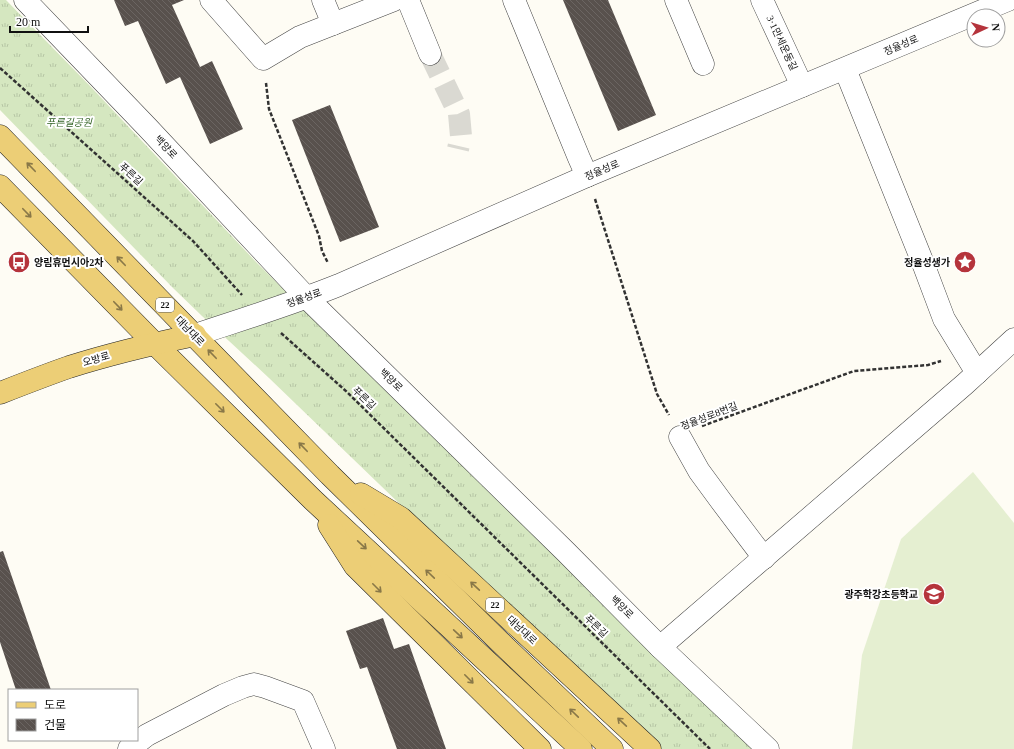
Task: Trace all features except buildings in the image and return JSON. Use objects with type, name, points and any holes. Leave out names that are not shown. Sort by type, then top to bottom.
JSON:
[{"type":"main road","name":"대남대로","points":[[0,136],[330,475],[499,642],[612,749]]},
{"type":"main road","points":[[0,186],[155,344],[313,500],[581,749]]},
{"type":"main road","name":"오방로","points":[[0,393],[98,358],[194,336]]},
{"type":"main road","name":"대남대로","points":[[330,475],[401,518],[650,749]]},
{"type":"main road","points":[[313,500],[355,566],[540,749]]},
{"type":"street","name":"백양로","points":[[25,0],[147,127],[307,298],[566,552],[660,647],[768,749]]},
{"type":"street","points":[[211,0],[263,59],[300,37],[394,0]]},
{"type":"street","points":[[323,0],[333,24]]},
{"type":"street","points":[[408,0],[430,54]]},
{"type":"street","points":[[514,0],[587,176]]},
{"type":"street","points":[[676,0],[703,64]]},
{"type":"street","name":"3·1만세운동길","points":[[762,0],[802,86]]},
{"type":"street","name":"정율성로","points":[[194,336],[258,313],[307,298],[339,285],[587,176],[1008,0]]},
{"type":"street","points":[[845,69],[922,258],[944,319],[976,373]]},
{"type":"street","points":[[660,647],[1014,339]]},
{"type":"street","points":[[680,437],[699,471],[764,558]]},
{"type":"street","points":[[129,749],[147,736],[180,718],[243,687],[254,684],[303,701],[324,749]]},
{"type":"path","points":[[263,59],[269,108],[319,236],[322,252],[339,285]]},
{"type":"path","name":"푸른길","points":[[0,68],[193,241],[258,313],[346,392],[710,749]]},
{"type":"path","name":"정율성로8번길","points":[[587,176],[658,394],[680,437],[700,427],[854,371],[928,365],[964,352]]},
{"type":"green space","name":"푸른길공원","points":[[0,0],[6,0],[91,87],[258,264],[324,329],[768,749],[659,749],[597,694],[269,378],[173,288],[0,110]]},
{"type":"green space","name":"광주학강초등학교","points":[[973,472],[1014,523],[1014,749],[852,749],[862,655],[901,539]]},
{"type":"tunnel","points":[[430,54],[459,114],[461,136],[458,149]]},
{"type":"place","name":"양림휴먼시아2차","points":[[19,262]]},
{"type":"place","name":"정율성생가","points":[[965,262]]},
{"type":"place","name":"광주학강초등학교","points":[[934,594]]}]
